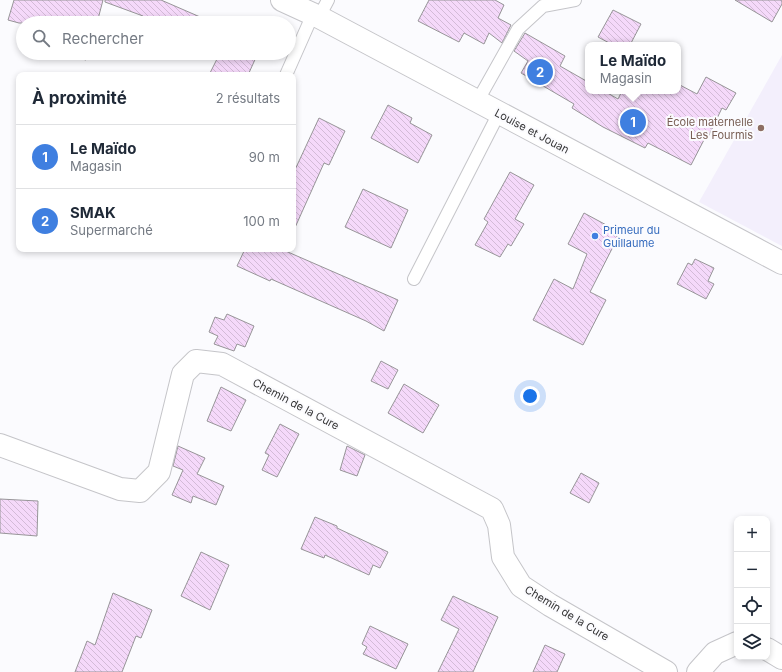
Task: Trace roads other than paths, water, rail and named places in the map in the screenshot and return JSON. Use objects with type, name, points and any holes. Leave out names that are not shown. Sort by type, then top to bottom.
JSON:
[{"type":"street","name":"Louise et Jouan","points":[[282,0],[320,10],[477,102],[782,263]]},
{"type":"street","name":"Chemin de la Cure","points":[[0,445],[120,490],[140,491],[159,472],[183,374],[196,361],[222,364],[492,508],[499,525],[503,557],[521,586],[550,605],[666,672]]},
{"type":"street","points":[[698,672],[715,653],[734,644]]},
{"type":"street","points":[[770,652],[782,658]]},
{"type":"lane","points":[[477,102],[518,29],[543,6],[575,0]]},
{"type":"lane","points":[[296,56],[320,10]]},
{"type":"lane","points":[[288,72],[294,60]]},
{"type":"lane","points":[[414,278],[499,113]]},
{"type":"place","name":"SMAK","points":[[540,72]]},
{"type":"place","name":"Le Maïdo","points":[[633,122]]},
{"type":"place","name":"École maternelle Les Fourmis","points":[[761,128]]},
{"type":"place","name":"Primeur du Guillaume","points":[[595,236]]}]
